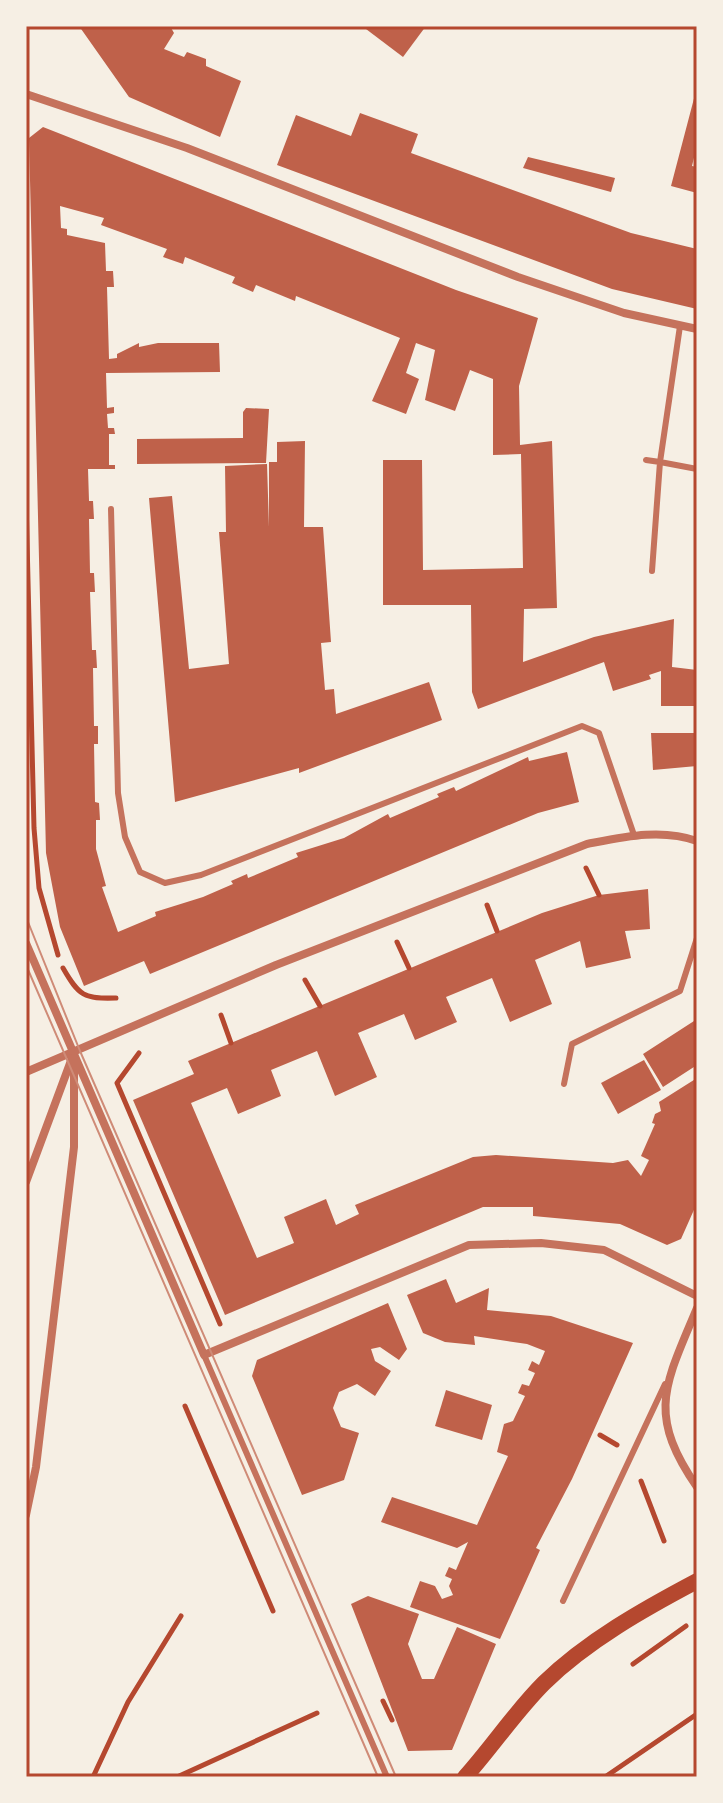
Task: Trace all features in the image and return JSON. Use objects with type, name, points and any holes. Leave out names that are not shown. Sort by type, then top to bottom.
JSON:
[{"type":"main road","points":[[465,1777],[522,1707],[574,1658],[658,1602],[697,1581]]},
{"type":"street","points":[[26,94],[187,148],[518,277],[624,313],[697,329]]},
{"type":"street","points":[[26,1072],[261,971],[587,844],[634,835],[683,836],[697,841]]},
{"type":"street","points":[[26,943],[204,1355],[469,1245],[541,1243],[604,1250],[697,1296]]},
{"type":"street","points":[[26,1182],[74,1053]]},
{"type":"street","points":[[26,1515],[36,1467],[74,1147],[74,1053]]},
{"type":"street","points":[[697,1308],[665,1384],[665,1418],[675,1455],[697,1487]]},
{"type":"lane","points":[[652,571],[660,462],[680,326]]},
{"type":"lane","points":[[646,460],[697,469]]},
{"type":"lane","points":[[111,509],[118,793],[125,837],[140,872],[165,883],[201,875],[582,726],[599,733],[634,835]]},
{"type":"lane","points":[[564,1084],[572,1044],[680,991],[697,938]]},
{"type":"lane","points":[[204,1355],[387,1777]]},
{"type":"lane","points":[[563,1601],[665,1384]]},
{"type":"path","points":[[26,499],[34,828],[39,888],[49,930],[76,990],[91,999],[116,998]]},
{"type":"path","points":[[586,868],[599,895]]},
{"type":"path","points":[[486,904],[497,931]]},
{"type":"path","points":[[397,942],[409,968]]},
{"type":"path","points":[[305,980],[320,1006]]},
{"type":"path","points":[[221,1015],[231,1043]]},
{"type":"path","points":[[139,1053],[117,1083],[229,1344]]},
{"type":"path","points":[[185,1406],[273,1611]]},
{"type":"path","points":[[644,1489],[664,1541]]},
{"type":"path","points":[[93,1777],[128,1702],[181,1616]]},
{"type":"path","points":[[633,1664],[686,1626]]},
{"type":"path","points":[[383,1701],[392,1720]]},
{"type":"path","points":[[177,1777],[317,1713]]},
{"type":"path","points":[[605,1777],[697,1714]]},
{"type":"building","points":[[79,26],[170,26],[174,33],[164,49],[184,57],[187,52],[206,59],[206,66],[241,81],[220,137],[129,97]]},
{"type":"building","points":[[362,26],[426,26],[403,57]]},
{"type":"building","points":[[697,87],[697,145],[692,166],[697,167],[697,193],[671,186]]},
{"type":"building","points":[[360,113],[418,134],[411,153],[631,233],[697,249],[697,309],[612,289],[277,165],[296,115],[351,136]]},
{"type":"building","points":[[43,127],[456,290],[538,318],[519,386],[520,445],[552,441],[557,608],[524,609],[523,662],[594,637],[674,619],[672,667],[697,670],[697,706],[661,706],[661,671],[649,675],[651,679],[613,691],[604,662],[478,709],[472,692],[471,605],[383,605],[383,460],[422,460],[423,570],[523,568],[521,454],[493,455],[493,379],[470,370],[455,411],[425,400],[435,350],[416,343],[406,373],[419,379],[406,414],[372,401],[400,338],[296,296],[295,301],[256,285],[253,292],[232,283],[235,277],[185,257],[183,264],[163,257],[167,249],[101,225],[104,218],[60,206],[61,228],[67,229],[67,235],[105,243],[106,271],[113,271],[114,287],[107,287],[109,359],[117,358],[117,354],[139,343],[139,347],[158,343],[219,343],[220,372],[106,373],[107,408],[114,407],[114,413],[107,414],[108,428],[114,428],[115,434],[109,434],[109,465],[115,465],[115,469],[88,469],[89,501],[93,501],[94,519],[89,519],[90,573],[94,573],[95,592],[90,592],[92,650],[96,650],[97,668],[93,668],[94,726],[98,726],[98,744],[94,744],[95,802],[99,803],[100,820],[96,820],[96,849],[106,886],[102,887],[118,932],[156,916],[155,912],[203,897],[247,874],[248,878],[298,857],[296,853],[344,838],[388,814],[390,818],[439,797],[437,794],[454,787],[456,791],[528,757],[529,761],[567,752],[579,802],[538,813],[150,974],[144,961],[84,986],[60,927],[46,853],[29,138]]},
{"type":"building","points":[[528,157],[615,178],[611,192],[523,168]]},
{"type":"building","points":[[246,408],[269,409],[266,463],[137,464],[137,439],[243,438],[243,412]]},
{"type":"building","points":[[305,441],[304,527],[323,527],[331,642],[321,643],[325,690],[334,689],[336,714],[429,682],[442,720],[299,773],[299,768],[175,802],[149,498],[172,496],[189,669],[229,664],[219,532],[226,532],[225,466],[267,464],[269,527],[269,462],[277,462],[277,442]]},
{"type":"building","points":[[651,733],[697,733],[697,766],[653,770]]},
{"type":"building","points":[[648,889],[650,929],[625,931],[631,958],[586,968],[580,941],[535,960],[552,1004],[510,1022],[492,978],[446,997],[457,1022],[415,1040],[404,1014],[358,1033],[377,1077],[335,1096],[317,1051],[271,1070],[281,1096],[238,1114],[227,1088],[191,1103],[257,1258],[294,1243],[284,1217],[326,1199],[336,1225],[359,1214],[355,1205],[473,1157],[496,1155],[613,1163],[628,1160],[641,1176],[649,1160],[641,1156],[655,1124],[652,1123],[655,1114],[661,1111],[659,1102],[697,1078],[697,1203],[681,1239],[667,1245],[620,1224],[533,1216],[533,1207],[483,1207],[225,1315],[133,1100],[194,1074],[188,1061],[542,913],[599,895]]},
{"type":"building","points":[[697,1007],[697,1065],[663,1087],[643,1054],[694,1021]]},
{"type":"building","points":[[644,1060],[661,1090],[618,1114],[601,1083]]},
{"type":"building","points":[[446,1279],[456,1303],[489,1288],[487,1310],[551,1316],[633,1343],[572,1479],[536,1548],[540,1550],[500,1639],[410,1607],[420,1581],[435,1586],[442,1599],[453,1595],[449,1586],[452,1579],[445,1576],[449,1567],[456,1570],[468,1542],[457,1548],[381,1522],[392,1497],[477,1525],[508,1456],[497,1452],[504,1424],[513,1421],[525,1396],[518,1393],[522,1384],[529,1386],[535,1373],[528,1370],[532,1361],[539,1365],[545,1351],[527,1344],[474,1336],[475,1345],[445,1342],[423,1333],[407,1295]]},
{"type":"building","points":[[388,1303],[407,1349],[399,1360],[380,1347],[371,1349],[375,1361],[391,1371],[375,1396],[357,1384],[339,1392],[333,1408],[341,1427],[359,1433],[344,1480],[302,1495],[252,1376],[257,1360]]},
{"type":"building","points":[[446,1390],[492,1405],[482,1440],[435,1426]]},
{"type":"building","points":[[368,1596],[419,1614],[408,1644],[422,1679],[434,1679],[457,1627],[496,1644],[452,1750],[408,1751],[351,1604]]},
{"type":"tram line","points":[[26,917],[80,1051],[396,1777]]},
{"type":"tram line","points":[[26,965],[378,1777]]}]
